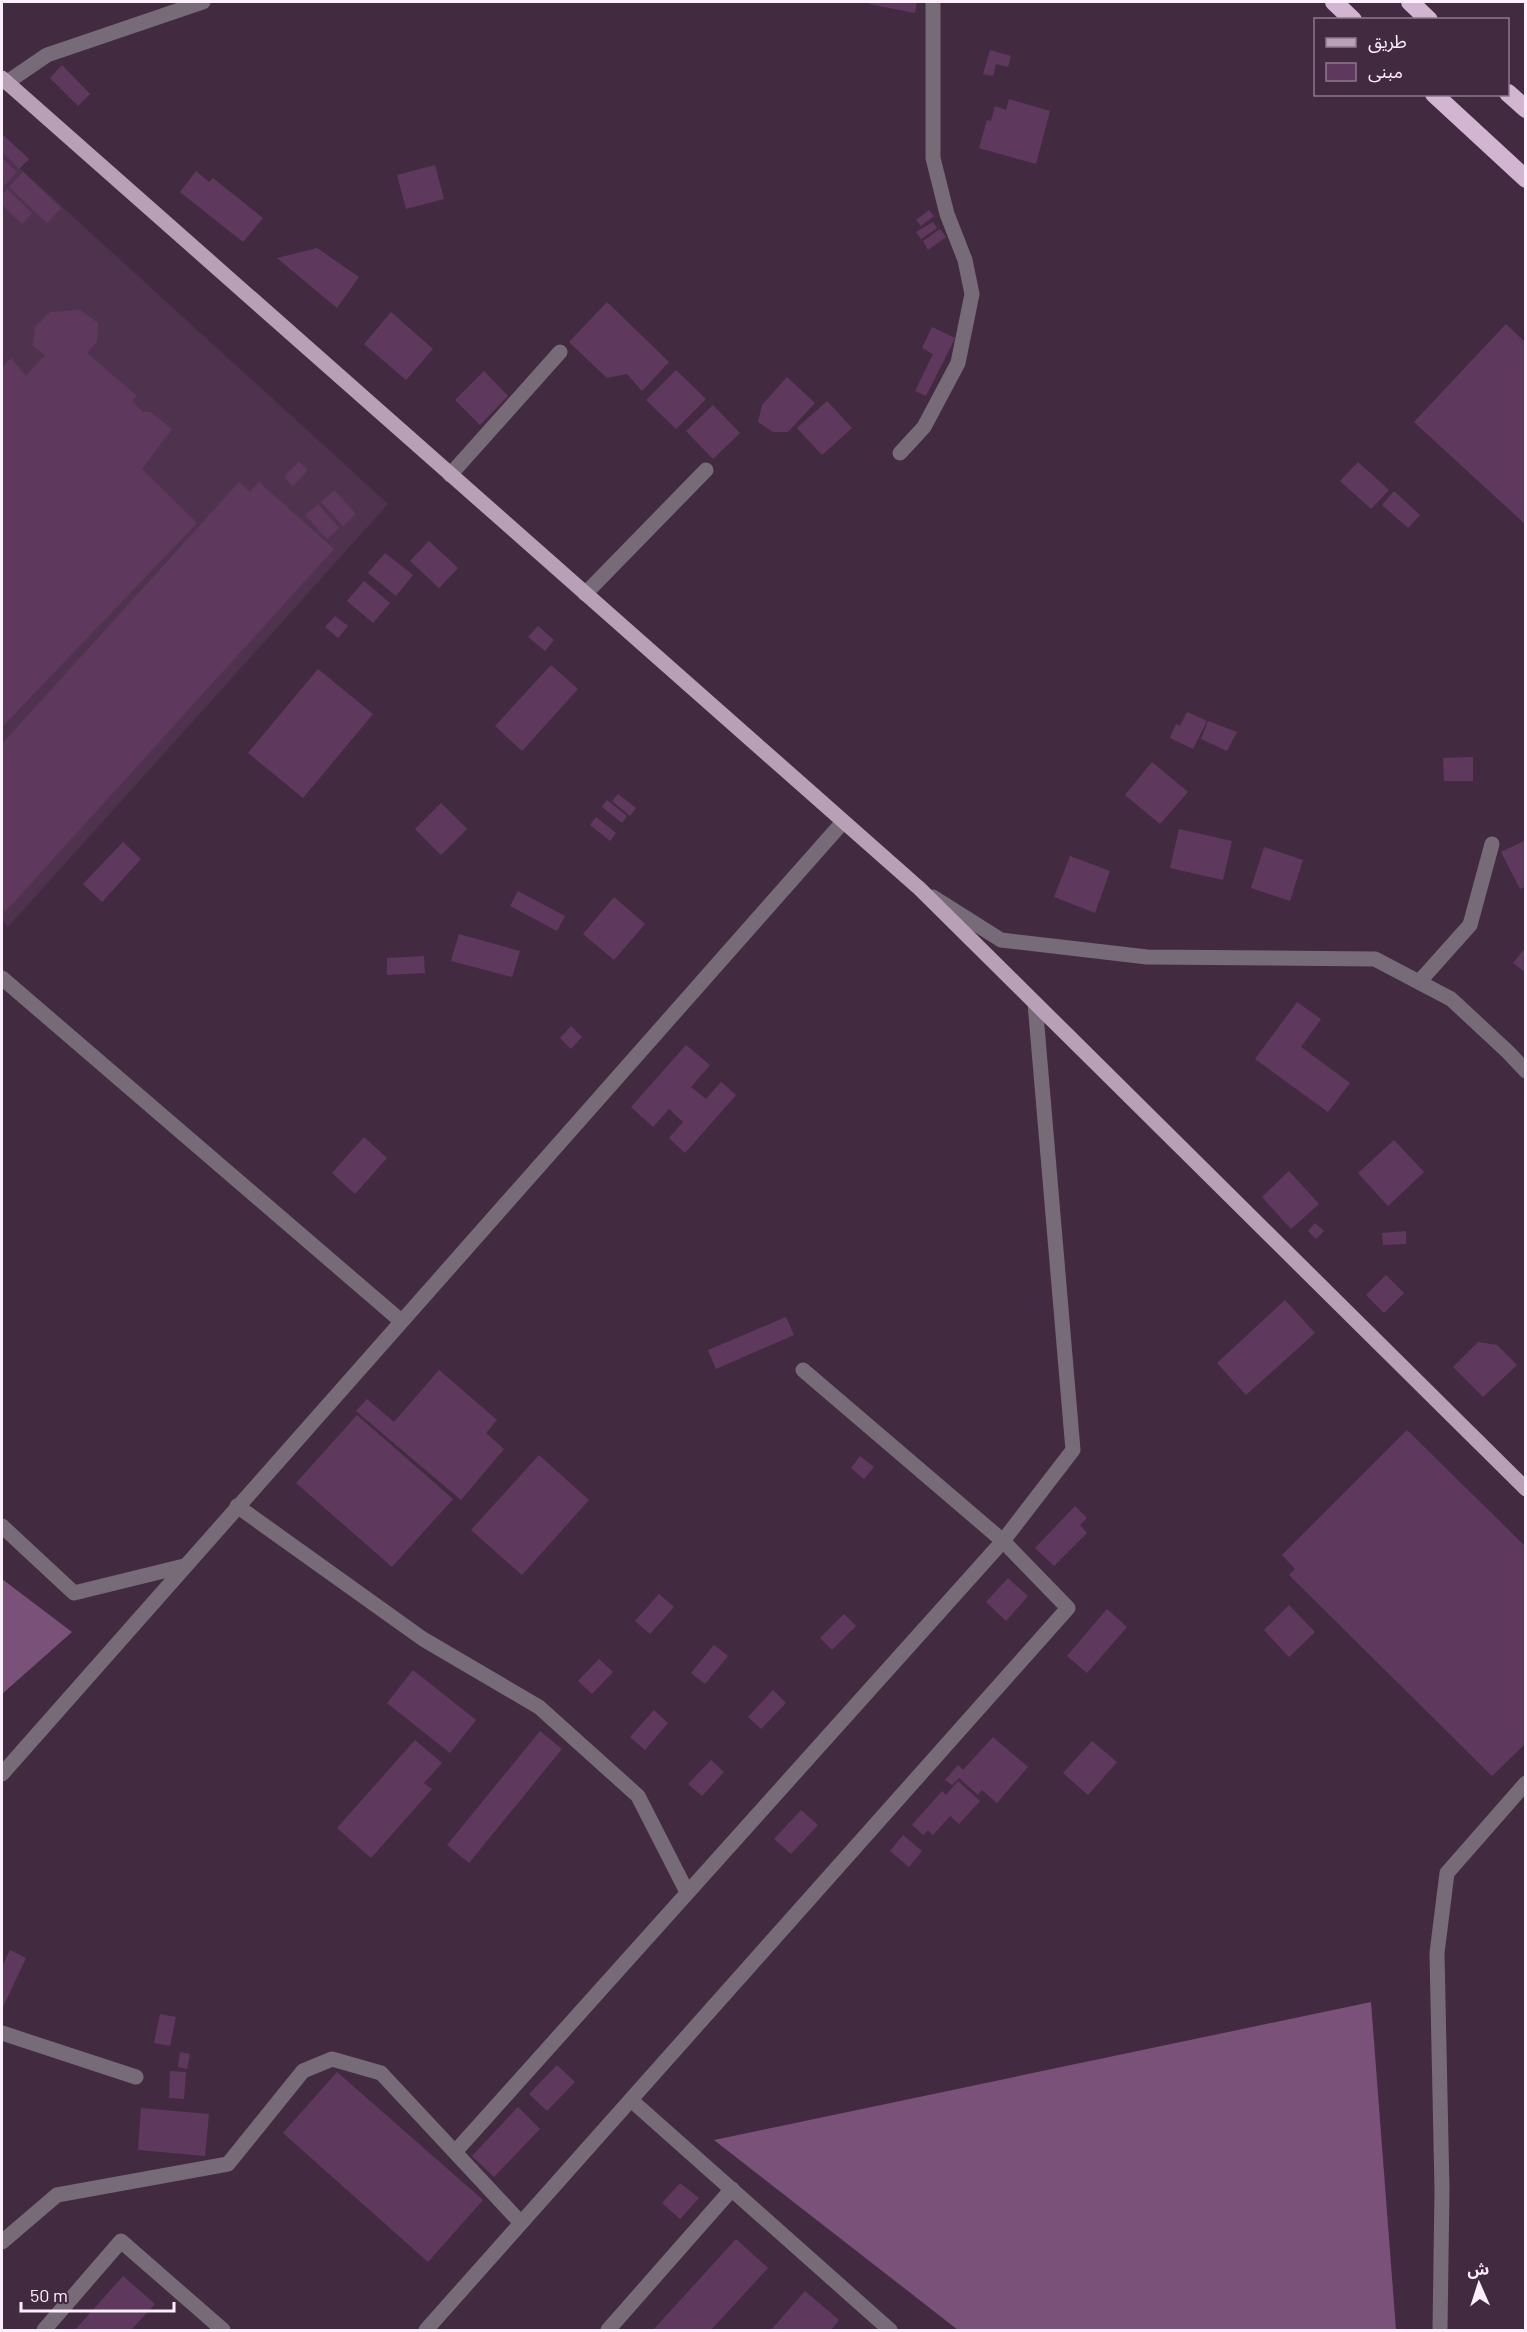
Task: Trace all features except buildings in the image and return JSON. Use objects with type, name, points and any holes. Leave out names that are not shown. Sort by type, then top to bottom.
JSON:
[{"type":"highway","points":[[1334,2],[1351,18]]},
{"type":"highway","points":[[1410,2],[1427,18]]},
{"type":"highway","points":[[1509,94],[1526,110]]},
{"type":"highway","points":[[1436,96],[1526,179]]},
{"type":"main road","points":[[4,81],[920,889],[1526,1490]]},
{"type":"street","points":[[4,81],[47,55],[203,2]]},
{"type":"street","points":[[900,453],[924,427],[958,363],[972,294],[965,260],[947,214],[933,158],[933,2]]},
{"type":"street","points":[[450,474],[560,352]]},
{"type":"street","points":[[585,594],[706,470]]},
{"type":"street","points":[[2,1774],[843,822]]},
{"type":"street","points":[[1419,982],[1470,926],[1492,844]]},
{"type":"street","points":[[920,889],[1001,940],[1147,957],[1375,959],[1451,999],[1509,1052],[1526,1071]]},
{"type":"street","points":[[2,978],[401,1321]]},
{"type":"street","points":[[455,2152],[1003,1541],[1074,1450],[1035,1003]]},
{"type":"street","points":[[426,2331],[1068,1608],[1003,1541],[803,1370]]},
{"type":"street","points":[[237,1506],[423,1639],[539,1707],[638,1796],[687,1892]]},
{"type":"street","points":[[2,1526],[74,1593],[184,1566]]},
{"type":"street","points":[[1440,2331],[1442,2190],[1437,1953],[1447,1873],[1526,1783]]},
{"type":"street","points":[[2,2033],[136,2078]]},
{"type":"street","points":[[2,2242],[57,2195],[228,2164],[303,2071],[332,2059],[381,2073],[521,2223]]},
{"type":"street","points":[[631,2100],[890,2331]]},
{"type":"street","points":[[608,2331],[732,2189]]},
{"type":"street","points":[[45,2331],[121,2241],[223,2331]]},
{"type":"shaded area","points":[[2,152],[388,504],[8,927],[2,921]]},
{"type":"shaded area","points":[[2,1579],[72,1632],[2,1694]]},
{"type":"shaded area","points":[[1371,2002],[1396,2330],[958,2330],[714,2140]]}]
